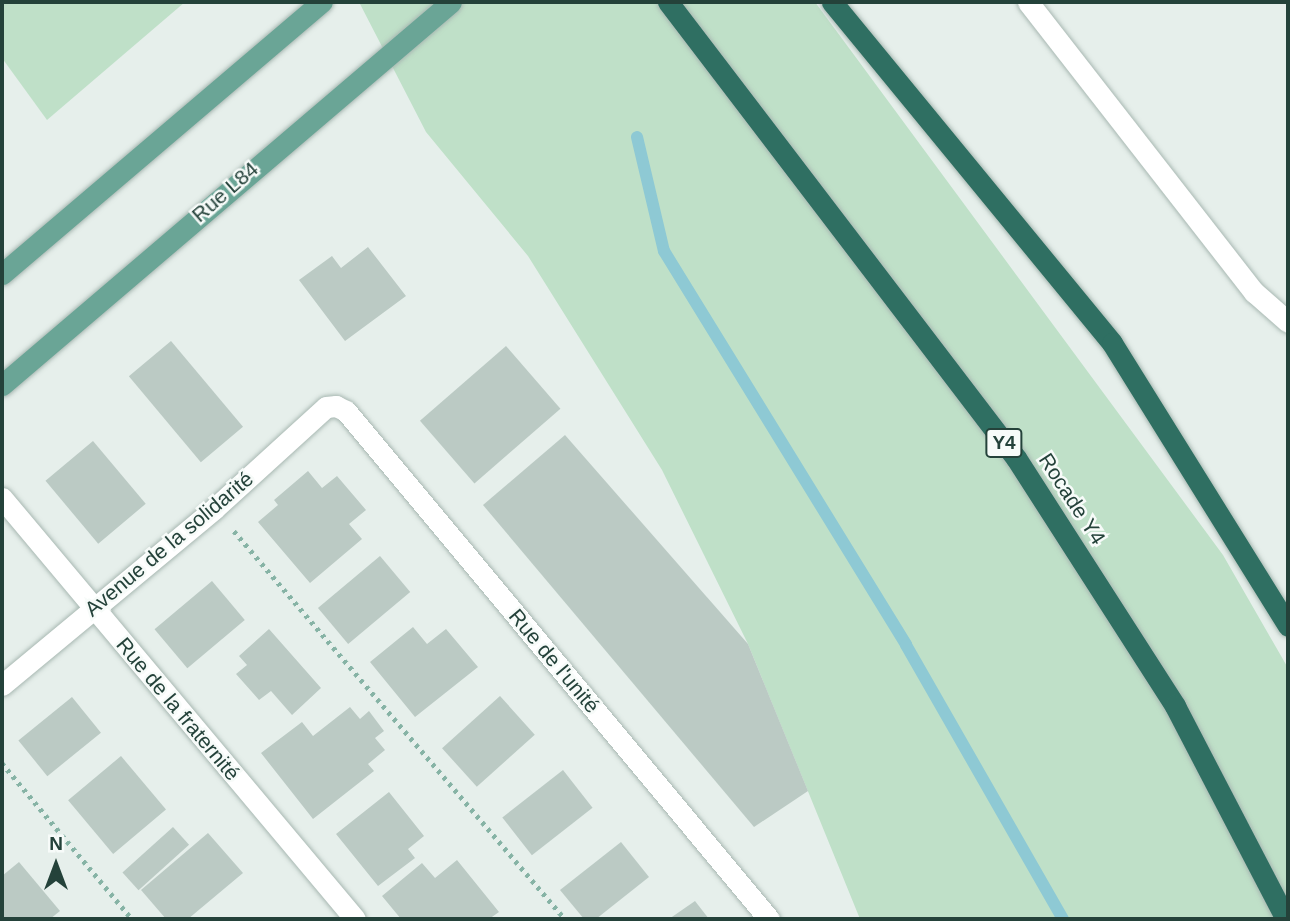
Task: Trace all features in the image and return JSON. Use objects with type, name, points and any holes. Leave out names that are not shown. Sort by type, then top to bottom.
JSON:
[{"type":"highway","name":"Rocade Y4","points":[[668,2],[1016,458],[1175,706],[1286,919]]},
{"type":"highway","points":[[832,2],[1112,343],[1288,626]]},
{"type":"main road","points":[[2,274],[323,2]]},
{"type":"main road","name":"Rue L84","points":[[2,385],[345,89],[451,2]]},
{"type":"street","points":[[1028,2],[1254,292],[1288,322]]},
{"type":"street","name":"Avenue de la solidarité","points":[[2,685],[215,508],[326,407],[336,406]]},
{"type":"street","name":"Rue de l'unité","points":[[336,406],[346,411],[769,919]]},
{"type":"street","name":"Rue de la fraternité","points":[[2,498],[355,919]]},
{"type":"path","points":[[215,508],[565,919]]},
{"type":"path","points":[[2,763],[132,919]]},
{"type":"green space","points":[[2,2],[185,2],[47,120],[2,58]]},
{"type":"green space","points":[[359,2],[815,2],[1223,555],[1288,668],[1288,919],[860,919],[748,644],[662,470],[528,256],[426,132]]},
{"type":"building","points":[[368,247],[406,296],[345,341],[299,280],[332,256],[341,268]]},
{"type":"building","points":[[171,341],[243,427],[201,462],[129,376]]},
{"type":"building","points":[[506,346],[560,409],[474,483],[420,421]]},
{"type":"building","points":[[565,435],[748,644],[808,791],[754,827],[483,505]]},
{"type":"building","points":[[93,441],[146,504],[98,544],[46,481]]},
{"type":"building","points":[[308,471],[322,488],[337,476],[366,510],[349,524],[362,539],[310,583],[258,522],[278,505],[274,500]]},
{"type":"building","points":[[380,556],[410,592],[348,644],[318,608]]},
{"type":"building","points":[[212,581],[245,620],[187,668],[155,629]]},
{"type":"building","points":[[413,627],[427,644],[446,629],[478,667],[415,717],[370,662]]},
{"type":"building","points":[[269,629],[321,688],[292,715],[271,691],[259,700],[236,674],[247,665],[239,656]]},
{"type":"building","points":[[500,696],[535,735],[477,787],[442,748]]},
{"type":"building","points":[[72,697],[101,733],[47,776],[18,740]]},
{"type":"building","points":[[350,707],[360,719],[369,711],[384,731],[375,738],[385,750],[368,764],[374,771],[313,819],[261,753],[302,722],[313,736]]},
{"type":"building","points":[[121,756],[166,810],[113,854],[68,800]]},
{"type":"building","points":[[563,770],[593,808],[532,855],[502,817]]},
{"type":"building","points":[[389,792],[424,836],[408,849],[415,858],[378,886],[336,834]]},
{"type":"building","points":[[173,827],[189,845],[139,890],[122,873]]},
{"type":"building","points":[[208,833],[243,873],[188,919],[166,919],[141,890]]},
{"type":"building","points":[[621,842],[649,877],[596,919],[584,919],[560,890]]},
{"type":"building","points":[[457,860],[499,912],[489,919],[401,919],[382,896],[422,863],[435,878]]},
{"type":"building","points":[[19,862],[60,911],[50,919],[2,919],[2,876]]},
{"type":"building","points":[[695,901],[709,919],[669,919]]},
{"type":"waterway","points":[[637,137],[664,251],[906,645],[1063,919]]}]
